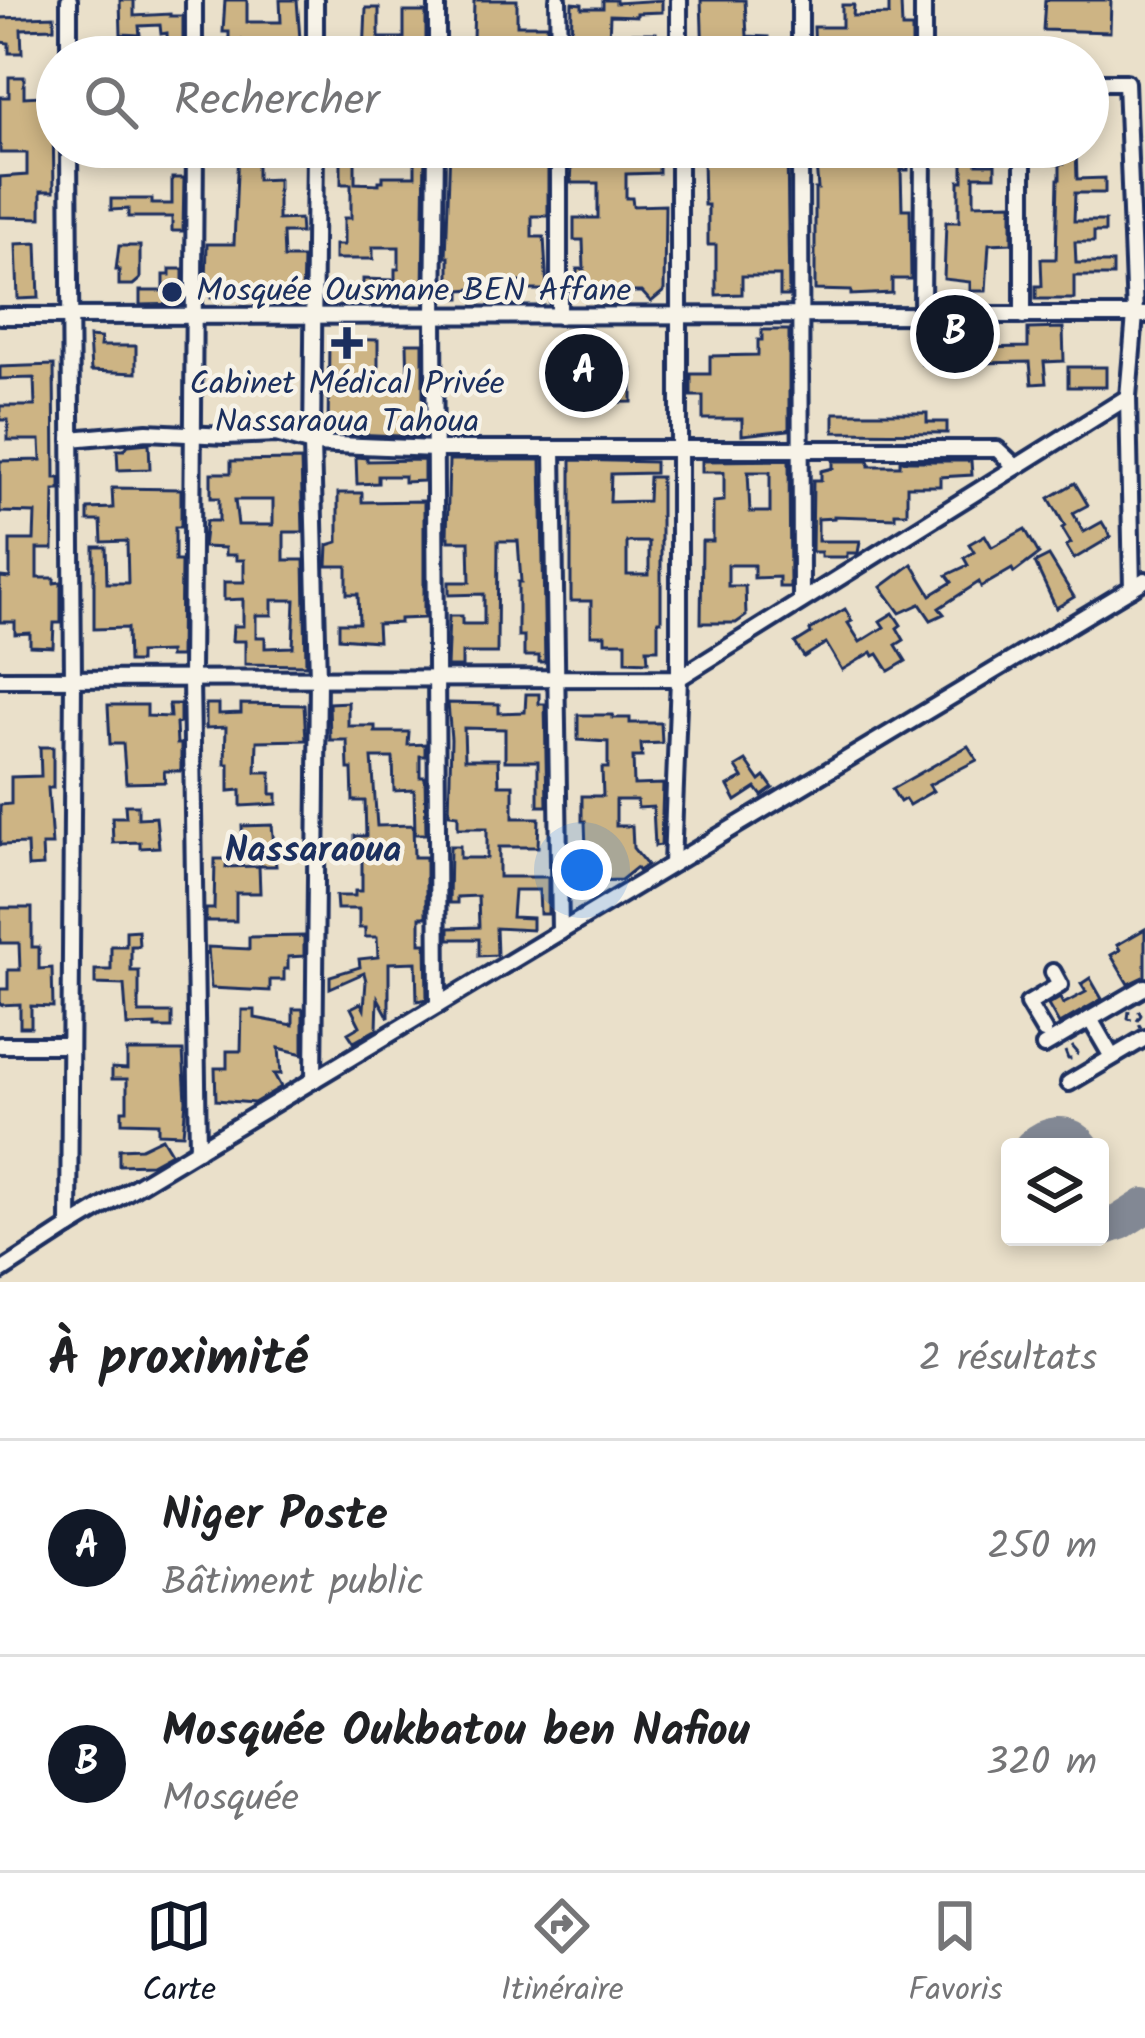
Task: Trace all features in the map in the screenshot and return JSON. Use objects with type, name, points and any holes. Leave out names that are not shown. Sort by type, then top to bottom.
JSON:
[{"type":"street","points":[[69,0],[69,36]]},
{"type":"street","points":[[194,0],[194,36]]},
{"type":"street","points":[[315,0],[315,36]]},
{"type":"street","points":[[437,0],[437,36]]},
{"type":"street","points":[[558,0],[559,36]]},
{"type":"street","points":[[679,0],[679,36]]},
{"type":"street","points":[[800,0],[800,36]]},
{"type":"street","points":[[923,0],[923,36]]},
{"type":"street","points":[[0,1272],[1139,584],[1129,397],[1140,315],[1126,82],[1109,82]]},
{"type":"street","points":[[69,168],[73,679],[69,1227]]},
{"type":"street","points":[[195,168],[191,678],[198,1150]]},
{"type":"street","points":[[314,1080],[315,168]]},
{"type":"street","points":[[436,168],[438,1005]]},
{"type":"street","points":[[559,168],[560,316]]},
{"type":"street","points":[[673,864],[679,678],[679,168]]},
{"type":"street","points":[[800,168],[801,601]]},
{"type":"street","points":[[922,168],[922,315]]},
{"type":"street","points":[[1023,168],[1023,316]]},
{"type":"street","points":[[0,316],[1140,315]]},
{"type":"street","points":[[0,679],[679,678],[1129,397]]},
{"type":"street","points":[[71,439],[147,432],[276,434],[312,444],[435,449],[998,449],[1016,467]]},
{"type":"street","points":[[553,449],[560,932]]},
{"type":"street","points":[[1052,972],[1060,985],[1028,1004],[1044,1039],[1145,987]]},
{"type":"street","points":[[1090,1019],[1112,1057]]},
{"type":"street","points":[[1069,1083],[1145,1038]]},
{"type":"street","points":[[0,1045],[70,1045]]},
{"type":"building","points":[[120,0],[134,0],[134,16],[183,16],[183,36],[161,34],[160,25],[139,26],[140,35],[121,34]]},
{"type":"building","points":[[225,0],[247,0],[247,22],[281,22],[280,0],[297,0],[300,36],[229,36],[223,32]]},
{"type":"building","points":[[474,0],[517,0],[517,25],[547,25],[547,36],[473,36]]},
{"type":"building","points":[[603,0],[662,0],[662,12],[610,15],[609,36],[571,36],[572,3],[603,8]]},
{"type":"building","points":[[701,0],[745,0],[747,36],[702,36]]},
{"type":"building","points":[[1045,0],[1111,0],[1110,32],[1043,30]]},
{"type":"building","points":[[889,3],[901,3],[902,28],[912,28],[912,36],[814,36],[814,27],[842,27],[842,5],[854,5],[853,16],[889,15]]},
{"type":"building","points":[[366,8],[379,8],[379,36],[365,36]]},
{"type":"building","points":[[404,12],[426,12],[426,36],[404,36]]},
{"type":"building","points":[[54,16],[54,28],[21,29],[22,53],[9,53],[9,43],[0,42],[0,18]]},
{"type":"building","points":[[9,77],[24,77],[24,97],[36,96],[36,168],[54,168],[54,191],[41,191],[41,218],[0,217],[0,177],[27,175],[27,153],[0,153],[0,97],[9,97]]},
{"type":"building","points":[[237,168],[257,168],[257,180],[278,179],[278,220],[300,219],[301,233],[283,233],[284,258],[303,258],[302,304],[292,304],[291,297],[211,298],[211,285],[206,285],[207,244],[234,244]]},
{"type":"building","points":[[341,168],[355,168],[355,183],[379,184],[383,176],[415,176],[415,168],[425,168],[420,299],[363,297],[363,279],[395,280],[399,247],[373,247],[373,259],[335,259],[335,245],[344,245],[344,218],[351,218],[351,184],[341,184]]},
{"type":"building","points":[[449,168],[548,168],[548,216],[532,216],[532,237],[544,237],[547,290],[525,290],[525,282],[499,282],[499,287],[461,290],[461,298],[449,298]]},
{"type":"building","points":[[572,168],[659,168],[659,173],[626,174],[626,198],[632,198],[633,206],[665,205],[664,291],[651,302],[642,292],[616,292],[615,297],[570,294],[571,284],[577,284],[577,269],[584,269],[583,240],[574,240],[574,218],[598,218],[598,183],[571,183]]},
{"type":"building","points":[[703,168],[787,168],[789,296],[780,296],[780,276],[742,276],[742,294],[716,295],[716,245],[708,245],[708,205],[704,205]]},
{"type":"building","points":[[816,168],[908,168],[901,170],[902,209],[910,209],[911,279],[892,279],[892,293],[815,290]]},
{"type":"building","points":[[963,168],[995,168],[995,176],[974,176],[974,204],[1012,203],[1012,243],[989,244],[986,291],[970,291],[970,282],[944,279],[946,222],[959,222],[959,181],[963,181]]},
{"type":"building","points":[[1060,168],[1077,168],[1077,179],[1105,178],[1105,193],[1075,193],[1074,221],[1105,221],[1105,232],[1094,232],[1094,242],[1075,242],[1076,263],[1113,263],[1113,276],[1074,276],[1074,299],[1036,299],[1036,286],[1042,286],[1041,259],[1056,259]]},
{"type":"building","points":[[172,178],[184,178],[183,231],[172,231],[172,217],[128,217],[128,209],[111,210],[111,199],[172,204]]},
{"type":"building","points":[[37,243],[39,298],[18,299],[16,244]]},
{"type":"building","points":[[119,246],[140,246],[140,279],[133,285],[119,285]]},
{"type":"building","points":[[170,269],[183,269],[183,304],[140,305],[140,291],[164,291],[164,275],[170,275]]},
{"type":"building","points":[[975,327],[976,348],[1028,347],[1028,329],[1063,328],[1064,361],[1044,362],[1046,383],[1032,384],[1030,362],[922,364],[923,328]]},
{"type":"building","points":[[762,330],[789,330],[789,430],[742,435],[742,419],[703,419],[703,396],[691,396],[691,374],[710,374],[710,356],[758,355]]},
{"type":"building","points":[[89,337],[101,338],[100,346],[136,346],[136,373],[91,371]]},
{"type":"building","points":[[329,339],[378,340],[378,385],[408,385],[407,343],[423,343],[423,437],[328,433]]},
{"type":"building","points":[[54,365],[55,478],[60,478],[60,490],[54,490],[53,549],[37,549],[37,578],[61,582],[61,623],[54,623],[53,647],[30,646],[30,633],[15,634],[15,622],[0,622],[0,577],[10,578],[10,540],[34,540],[35,513],[0,512],[0,461],[41,460],[40,440],[8,440],[8,420],[0,420],[0,406],[35,406],[34,378],[0,379],[0,367]]},
{"type":"building","points":[[1068,367],[1106,367],[1106,387],[1068,387]]},
{"type":"building","points":[[565,369],[632,369],[632,402],[565,403]]},
{"type":"building","points":[[834,413],[927,413],[927,422],[947,422],[947,433],[834,432]]},
{"type":"building","points":[[149,443],[150,469],[118,470],[117,450]]},
{"type":"building","points":[[356,457],[424,460],[424,481],[378,476],[378,483],[357,484]]},
{"type":"building","points":[[301,460],[303,532],[284,532],[284,560],[304,560],[306,665],[245,664],[245,641],[232,641],[233,626],[243,626],[243,599],[224,600],[224,582],[244,582],[244,560],[225,555],[225,548],[203,547],[206,521],[219,521],[219,498],[211,498],[211,473],[231,473],[231,461]],"holes":[[[235,500],[273,500],[273,525],[238,525]],[[272,600],[295,600],[293,647],[265,648],[265,637],[256,637],[256,615],[272,615]]]},
{"type":"building","points":[[449,460],[541,460],[545,662],[539,662],[539,656],[524,656],[524,636],[518,636],[518,541],[498,541],[497,653],[462,653],[462,667],[447,667],[449,616],[462,616],[462,624],[484,624],[484,594],[449,595],[449,582],[470,582],[469,541],[447,537]]},
{"type":"building","points":[[571,460],[655,462],[655,473],[611,474],[610,502],[648,501],[649,477],[661,477],[658,649],[647,649],[648,662],[626,661],[626,642],[605,642],[605,635],[591,635],[591,601],[571,601]],"holes":[[[627,542],[649,542],[649,575],[627,575]]]},
{"type":"building","points":[[789,460],[790,587],[779,587],[779,577],[754,578],[754,565],[728,565],[728,586],[745,586],[746,616],[736,623],[701,623],[702,541],[713,541],[713,502],[724,501],[724,472],[702,472],[702,461]],"holes":[[[748,472],[770,472],[770,512],[750,512]]]},
{"type":"building","points":[[833,461],[900,466],[900,461],[971,461],[972,475],[940,477],[940,486],[907,486],[907,513],[895,513],[895,518],[818,519],[818,541],[860,541],[858,553],[821,557],[821,552],[812,552],[813,480],[821,480],[821,471],[833,468]]},
{"type":"building","points":[[1075,483],[1088,505],[1073,513],[1084,532],[1102,522],[1111,537],[1074,559],[1066,546],[1071,543],[1065,526],[1049,498]]},
{"type":"building","points":[[112,488],[181,489],[181,527],[175,527],[175,561],[181,561],[180,657],[169,657],[169,652],[139,653],[139,662],[128,662],[127,628],[94,629],[94,547],[106,547],[107,583],[128,583],[127,541],[102,542],[101,521],[88,521],[88,509],[113,508]]},
{"type":"building","points":[[338,493],[362,493],[362,502],[424,501],[424,618],[377,624],[378,641],[339,638],[339,623],[359,623],[358,594],[347,594],[347,566],[327,566],[328,545],[338,542]]},
{"type":"building","points":[[1025,529],[1039,554],[1014,573],[1012,569],[981,587],[979,582],[939,608],[944,614],[931,620],[920,604],[900,613],[881,587],[912,564],[931,595],[952,582],[947,575],[968,565],[964,558],[974,552],[969,544],[985,535],[992,547]]},
{"type":"building","points":[[1049,556],[1074,597],[1056,608],[1035,563]]},
{"type":"building","points":[[845,609],[860,642],[884,627],[880,621],[893,613],[904,640],[896,645],[906,661],[889,671],[872,652],[842,670],[826,643],[804,657],[795,643]]},
{"type":"building","points":[[526,694],[539,694],[539,704],[545,704],[547,806],[538,806],[538,761],[505,761],[505,729],[464,728],[465,759],[498,759],[499,785],[513,785],[513,818],[539,818],[538,847],[499,847],[499,877],[548,877],[548,914],[540,914],[539,890],[514,890],[512,917],[532,918],[532,930],[496,928],[497,955],[479,956],[479,939],[449,939],[449,928],[479,927],[478,896],[457,897],[457,903],[449,903],[450,846],[460,846],[460,858],[487,858],[487,828],[458,828],[458,815],[449,814],[448,703],[499,704],[499,713],[525,712]]},
{"type":"building","points":[[348,702],[348,726],[409,732],[408,745],[425,744],[420,777],[425,777],[426,834],[415,834],[414,790],[394,791],[393,758],[372,758],[377,826],[413,825],[414,857],[426,857],[426,917],[420,917],[420,943],[426,943],[427,999],[417,1001],[416,962],[389,963],[389,1018],[378,998],[377,1029],[354,1042],[348,1033],[360,1026],[351,1008],[361,1003],[364,1009],[364,973],[330,988],[330,976],[360,967],[359,959],[378,957],[377,937],[365,937],[365,928],[359,928],[359,909],[337,909],[336,896],[362,891],[362,858],[355,858],[355,836],[366,836],[365,801],[353,801],[347,740],[330,740],[329,703]]},
{"type":"building","points":[[169,704],[180,704],[180,723],[176,724],[181,771],[164,771],[165,782],[126,783],[123,744],[110,744],[108,705],[147,705],[147,716],[170,717]]},
{"type":"building","points":[[206,704],[219,704],[219,714],[241,713],[241,704],[304,705],[306,740],[257,741],[256,772],[271,772],[271,794],[277,794],[277,804],[241,806],[241,790],[229,791],[226,727],[206,728]]},
{"type":"building","points":[[578,715],[661,723],[662,743],[641,744],[642,757],[633,757],[634,785],[663,784],[661,845],[655,846],[653,807],[638,808],[637,800],[616,800],[616,826],[632,826],[633,848],[647,865],[621,880],[594,881],[595,888],[571,888],[570,871],[574,871],[573,849],[586,849],[582,796],[603,796],[608,742],[578,740]]},
{"type":"building","points":[[968,746],[977,760],[929,785],[933,791],[909,805],[905,799],[900,802],[892,789]]},
{"type":"building","points":[[40,747],[53,747],[53,788],[48,788],[52,845],[42,845],[43,866],[28,867],[27,844],[0,845],[0,805],[11,804],[11,777],[41,776]]},
{"type":"building","points":[[746,761],[760,781],[765,777],[773,788],[762,796],[756,788],[736,801],[728,786],[743,778],[736,767]]},
{"type":"building","points":[[125,805],[138,805],[138,818],[156,817],[159,847],[113,843],[112,817],[126,817]]},
{"type":"building","points":[[272,825],[276,866],[260,866],[259,845],[243,846],[242,826]]},
{"type":"building","points":[[215,859],[227,859],[226,867],[259,866],[260,893],[236,893],[236,921],[206,921],[206,909],[214,909]]},
{"type":"building","points":[[0,908],[32,908],[32,947],[39,947],[39,969],[52,968],[53,1007],[31,1006],[31,1027],[20,1027],[20,1004],[0,1005],[0,989],[8,989],[8,970],[20,970],[19,943],[0,943]]},
{"type":"building","points":[[1145,929],[1145,976],[1128,984],[1111,955],[1120,950],[1117,945]]},
{"type":"building","points":[[138,930],[139,946],[131,946],[131,971],[139,971],[139,1013],[172,1013],[172,1028],[127,1026],[124,985],[95,984],[95,970],[111,970],[111,946],[126,946],[126,931]]},
{"type":"building","points":[[304,936],[304,956],[288,957],[284,980],[270,980],[270,991],[211,988],[208,947],[249,949],[249,937]]},
{"type":"building","points":[[1090,978],[1102,999],[1059,1024],[1048,1005],[1060,998],[1063,1004],[1086,992],[1081,984]]},
{"type":"building","points":[[293,1009],[303,1009],[303,1054],[279,1048],[281,1074],[274,1074],[281,1087],[254,1103],[216,1100],[215,1068],[227,1068],[227,1051],[241,1051],[242,1010],[255,1010],[255,1018],[293,1025]]},
{"type":"building","points":[[127,1051],[183,1051],[183,1134],[158,1133],[158,1123],[122,1122],[127,1079],[112,1079],[112,1068],[127,1069]]},
{"type":"building","points":[[162,1138],[171,1153],[151,1164],[119,1165],[119,1149],[141,1148]]},
{"type":"taxiway","points":[[1048,1138],[1072,1138]]},
{"type":"taxiway","points":[[1109,1226],[1145,1206]]},
{"type":"place","name":"Mosquée Ousmane BEN Affane","points":[[172,292]]},
{"type":"place","name":"Mosquée Oukbatou ben Nafiou","points":[[955,334]]},
{"type":"place","name":"Cabinet Médical Privée Nassaraoua Tahoua","points":[[347,343]]},
{"type":"place","name":"Niger Poste","points":[[584,373]]},
{"type":"district","name":"Nassaraoua","points":[[313,851]]}]
